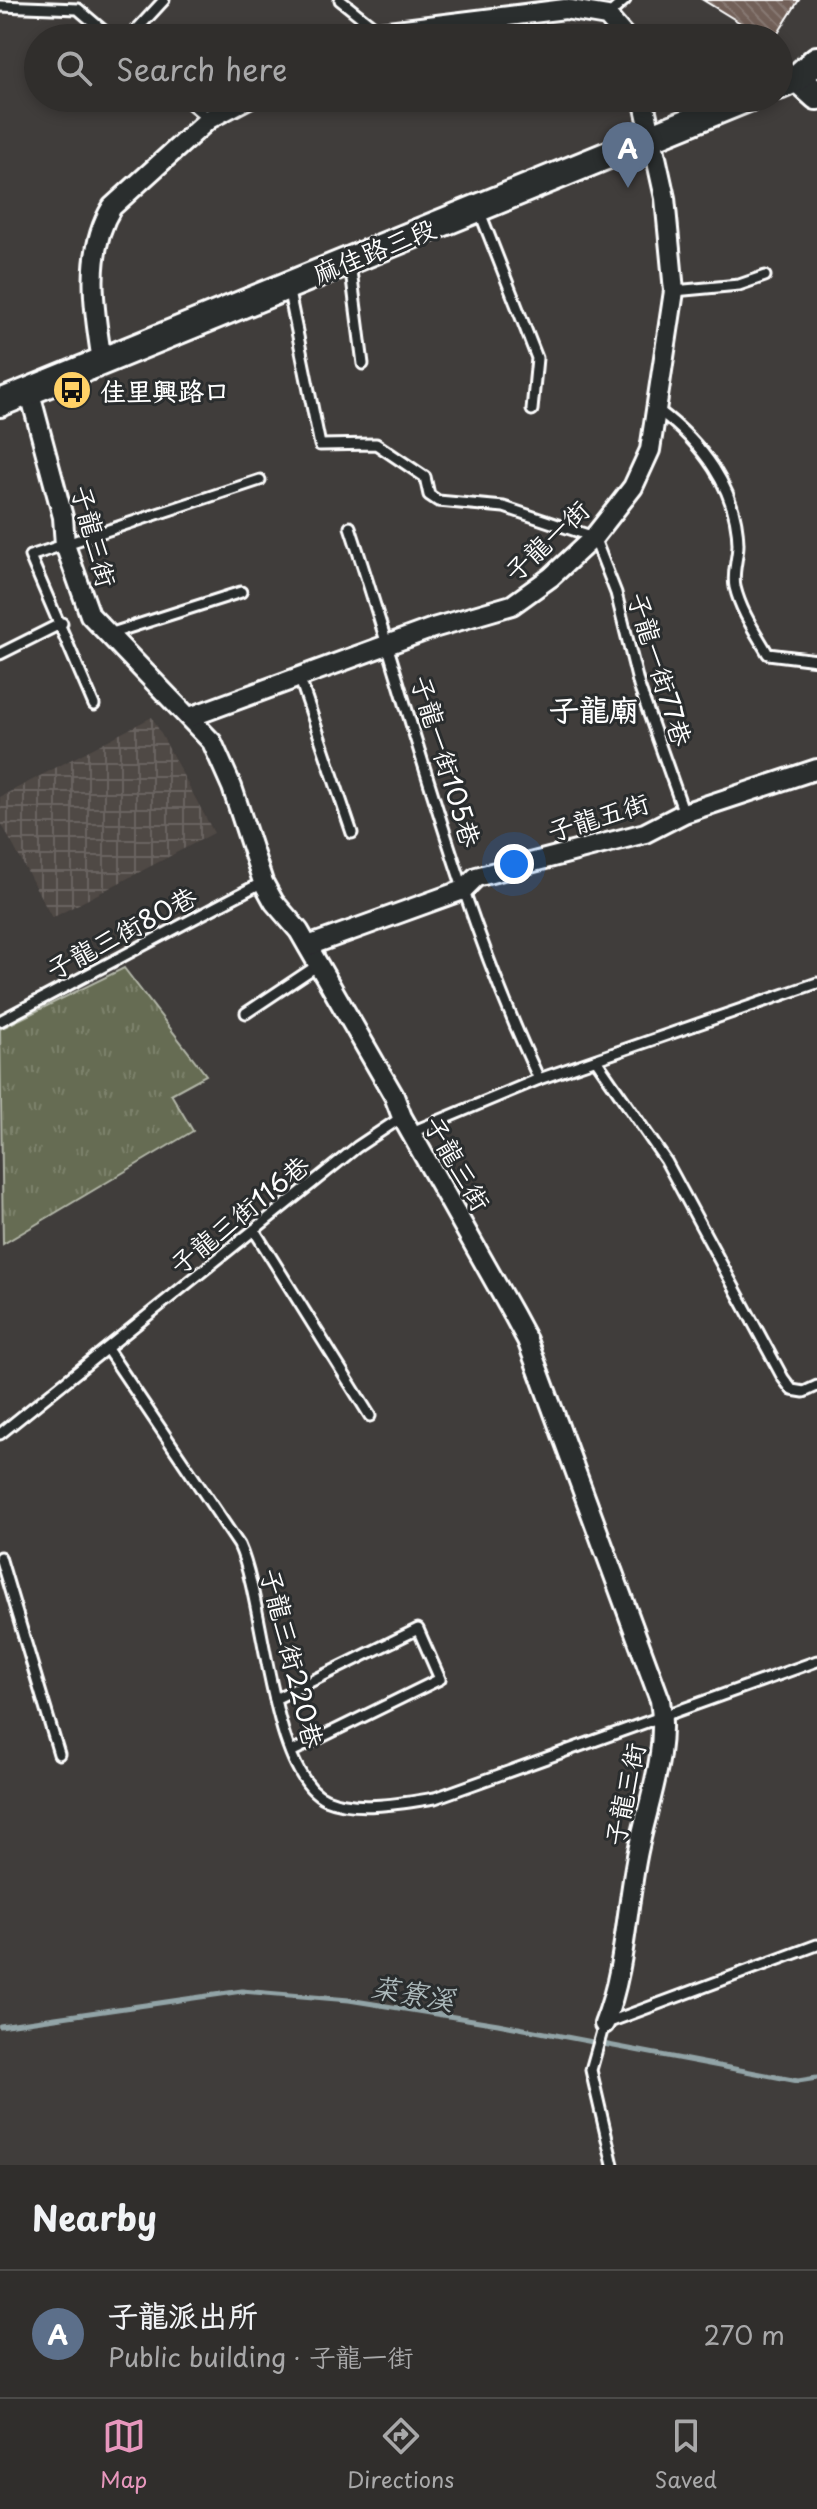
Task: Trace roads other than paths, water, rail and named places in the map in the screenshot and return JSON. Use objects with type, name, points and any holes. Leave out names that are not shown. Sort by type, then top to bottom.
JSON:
[{"type":"main road","points":[[793,78],[817,60]]},
{"type":"main road","points":[[793,84],[817,96]]},
{"type":"main road","name":"麻佳路三段","points":[[10,395],[102,361],[714,112]]},
{"type":"street","points":[[441,24],[562,4],[607,16],[614,24]]},
{"type":"street","points":[[102,361],[94,312],[96,242],[102,223],[112,207],[209,119],[222,112]]},
{"type":"street","name":"子龍一街","points":[[190,717],[433,628],[512,605],[551,577],[594,537],[633,487],[650,450],[674,291],[669,227],[645,112]]},
{"type":"street","name":"子龍三街","points":[[10,395],[63,517],[65,545],[90,615],[212,742],[263,882],[308,946],[527,1340],[654,1685],[663,1718],[663,1743],[637,1856],[613,2000],[604,2024]]},
{"type":"street","name":"子龍五街","points":[[308,946],[463,890],[476,877],[645,833],[684,813],[817,769]]},
{"type":"lane","points":[[78,9],[85,0]]},
{"type":"lane","points":[[142,24],[164,0]]},
{"type":"lane","points":[[340,0],[363,24]]},
{"type":"lane","points":[[607,16],[625,0]]},
{"type":"lane","points":[[0,6],[78,9],[96,24]]},
{"type":"lane","points":[[201,112],[209,119]]},
{"type":"lane","points":[[478,207],[537,358],[532,410]]},
{"type":"lane","points":[[350,260],[363,364]]},
{"type":"lane","points":[[674,291],[739,285],[765,276]]},
{"type":"lane","points":[[288,285],[320,445],[376,444],[425,477],[429,495],[438,501],[504,507],[594,537]]},
{"type":"lane","points":[[658,410],[683,428],[716,470],[735,519],[735,587],[742,609],[768,654],[817,660]]},
{"type":"lane","points":[[94,705],[62,623],[30,556],[260,480]]},
{"type":"lane","name":"子龍一街105巷","points":[[350,527],[390,646],[463,890],[511,1019],[539,1079]]},
{"type":"lane","name":"子龍一街77巷","points":[[594,537],[616,593],[639,686],[684,813]]},
{"type":"lane","points":[[106,635],[241,592]]},
{"type":"lane","points":[[0,654],[62,623]]},
{"type":"lane","points":[[299,676],[352,833]]},
{"type":"lane","name":"子龍三街80巷","points":[[0,1021],[263,882]]},
{"type":"lane","points":[[246,1013],[318,965]]},
{"type":"lane","name":"子龍三街116巷","points":[[0,1434],[357,1147],[407,1125],[817,983]]},
{"type":"lane","points":[[596,1060],[625,1096],[666,1161],[783,1378],[792,1390],[804,1392],[817,1386]]},
{"type":"lane","points":[[254,1230],[370,1416]]},
{"type":"lane","name":"子龍三街220巷","points":[[107,1349],[239,1545],[251,1579],[275,1699],[291,1752],[304,1784],[326,1799],[348,1804],[406,1803],[435,1798],[817,1661]]},
{"type":"lane","points":[[0,1557],[59,1754]]},
{"type":"lane","points":[[275,1699],[418,1629],[440,1679],[291,1752]]},
{"type":"lane","points":[[613,2165],[591,2070],[604,2024],[817,1945]]},
{"type":"waterway","name":"菜寮溪","points":[[0,2026],[242,1991],[349,2000],[498,2024],[798,2081],[817,2078]]},
{"type":"place","name":"子龍派出所","points":[[628,188]]},
{"type":"place","name":"佳里興路口","points":[[72,390]]},
{"type":"district","name":"子龍廟","points":[[594,708]]}]
